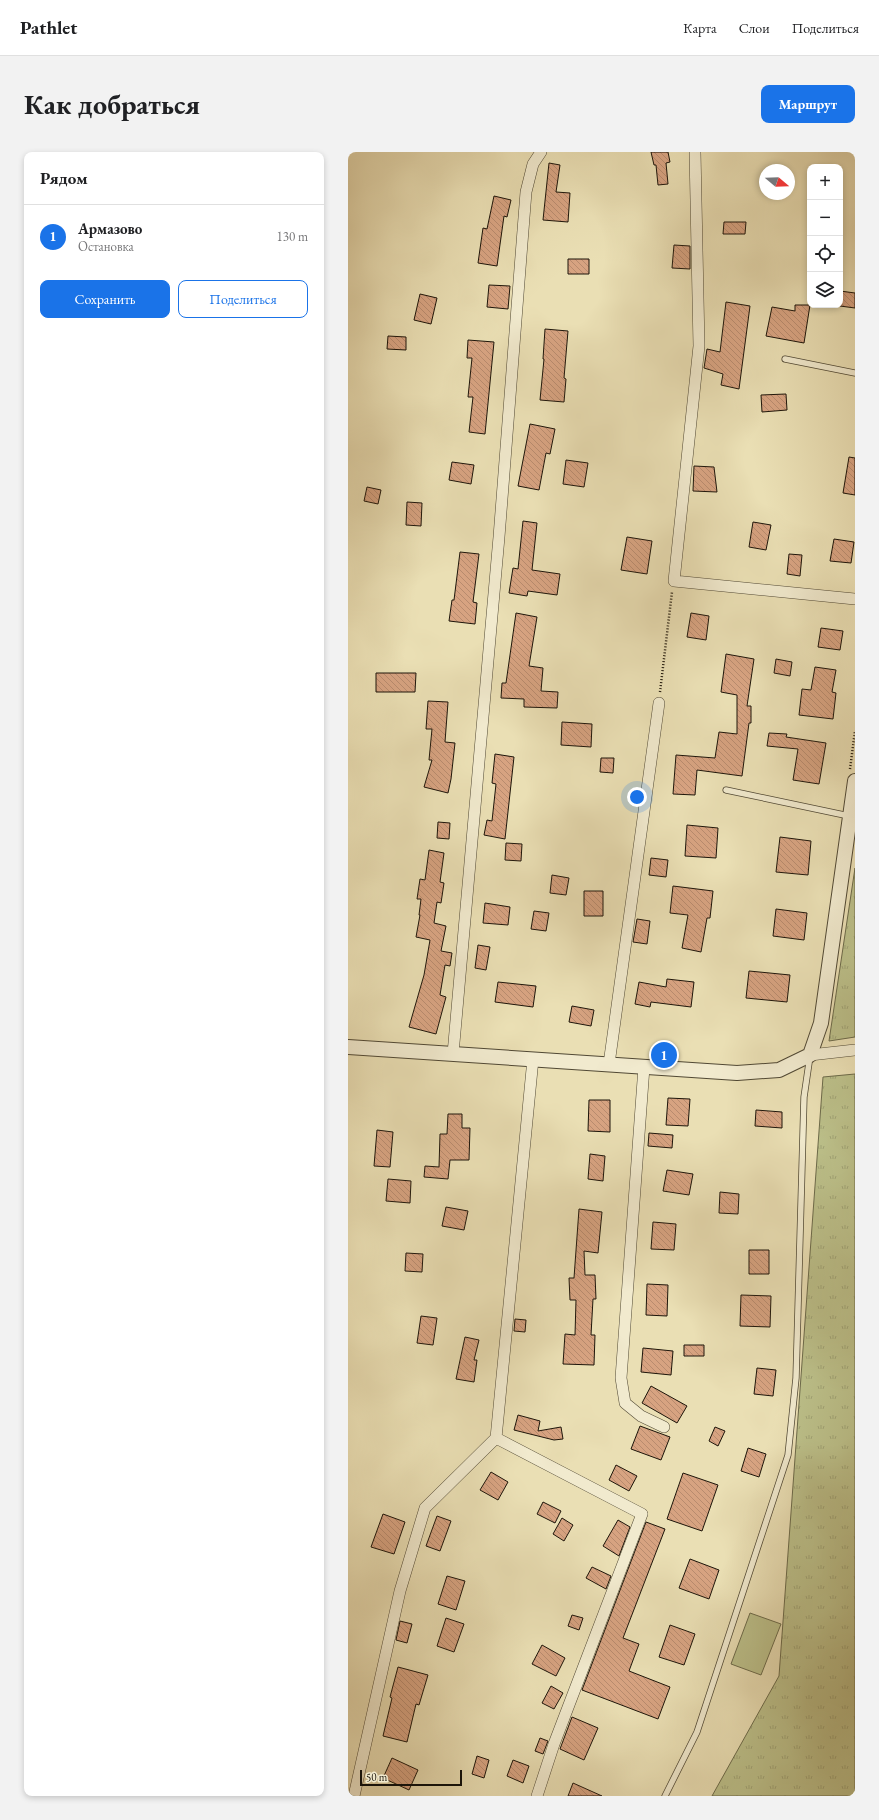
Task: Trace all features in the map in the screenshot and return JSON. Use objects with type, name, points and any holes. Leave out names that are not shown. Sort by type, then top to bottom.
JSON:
[{"type":"street","points":[[453,1054],[499,537],[526,192],[533,164],[541,152]]},
{"type":"street","points":[[695,152],[699,346],[674,581],[855,599]]},
{"type":"street","points":[[610,1064],[659,703]]},
{"type":"street","points":[[810,1056],[821,1023],[855,781]]},
{"type":"street","points":[[348,1047],[736,1073],[779,1070],[810,1056],[855,1050]]},
{"type":"street","points":[[354,1796],[400,1592],[425,1508],[496,1438],[533,1059]]},
{"type":"street","points":[[644,1067],[621,1378],[625,1404],[641,1416],[664,1427]]},
{"type":"street","points":[[496,1438],[642,1514],[554,1744],[537,1796]]},
{"type":"lane","points":[[785,360],[855,374]]},
{"type":"lane","points":[[726,790],[850,816]]},
{"type":"lane","points":[[665,1796],[697,1732],[788,1455],[796,1378],[804,1097],[810,1056]]},
{"type":"path","points":[[659,703],[674,581]]},
{"type":"green space","points":[[855,868],[855,1037],[829,1041]]},
{"type":"green space","points":[[855,1074],[855,1796],[712,1796],[779,1676],[823,1077]]},
{"type":"green space","points":[[750,1613],[781,1624],[761,1675],[731,1664]]},
{"type":"building","points":[[651,152],[668,152],[670,162],[666,163],[668,184],[658,185],[656,165],[654,165]]},
{"type":"building","points":[[549,163],[560,165],[556,192],[570,193],[568,222],[543,220]]},
{"type":"building","points":[[494,196],[511,200],[507,217],[504,216],[497,266],[478,263],[483,228],[487,229]]},
{"type":"building","points":[[724,222],[746,222],[745,234],[723,234]]},
{"type":"building","points":[[674,245],[690,246],[690,269],[672,268]]},
{"type":"building","points":[[568,259],[589,259],[589,274],[568,274]]},
{"type":"building","points":[[489,285],[510,286],[508,309],[487,307]]},
{"type":"building","points":[[843,291],[855,293],[855,308],[843,306]]},
{"type":"building","points":[[420,294],[437,298],[431,324],[414,320]]},
{"type":"building","points":[[726,302],[750,306],[739,389],[721,385],[723,374],[704,368],[707,349],[720,352]]},
{"type":"building","points":[[795,305],[807,305],[807,308],[810,308],[804,343],[766,336],[772,307],[795,311]]},
{"type":"building","points":[[545,329],[568,331],[564,378],[566,379],[564,402],[540,400]]},
{"type":"building","points":[[388,336],[406,337],[406,350],[387,349]]},
{"type":"building","points":[[468,340],[494,342],[485,434],[469,432],[473,397],[468,397],[472,358],[467,358]]},
{"type":"building","points":[[786,394],[787,410],[762,412],[761,395]]},
{"type":"building","points":[[530,424],[555,429],[550,454],[546,453],[539,490],[518,486]]},
{"type":"building","points":[[849,457],[855,458],[855,495],[843,493]]},
{"type":"building","points":[[566,460],[588,463],[584,487],[563,484]]},
{"type":"building","points":[[452,462],[474,465],[471,484],[449,480]]},
{"type":"building","points":[[694,466],[714,467],[717,492],[693,491]]},
{"type":"building","points":[[367,487],[381,490],[378,504],[364,501]]},
{"type":"building","points":[[407,502],[422,503],[421,526],[406,525]]},
{"type":"building","points":[[523,521],[537,523],[532,570],[560,574],[557,595],[528,591],[527,596],[509,593],[513,568],[518,569]]},
{"type":"building","points":[[753,522],[771,525],[766,550],[749,547]]},
{"type":"building","points":[[627,537],[652,541],[647,574],[621,570]]},
{"type":"building","points":[[834,539],[854,542],[851,563],[830,561]]},
{"type":"building","points":[[460,552],[479,554],[473,602],[477,603],[475,624],[449,621],[452,600],[454,600]]},
{"type":"building","points":[[789,554],[802,555],[800,576],[787,574]]},
{"type":"building","points":[[516,613],[537,617],[529,666],[543,668],[541,691],[558,692],[557,708],[524,707],[524,699],[501,698],[502,683],[506,683]]},
{"type":"building","points":[[691,613],[709,616],[706,640],[687,637]]},
{"type":"building","points":[[821,628],[843,631],[840,650],[818,647]]},
{"type":"building","points":[[726,654],[754,659],[747,706],[751,706],[751,723],[749,723],[742,776],[697,770],[695,795],[673,794],[676,755],[715,758],[719,732],[737,734],[737,695],[721,692]]},
{"type":"building","points":[[776,659],[792,662],[790,676],[774,673]]},
{"type":"building","points":[[815,667],[836,670],[832,692],[836,693],[833,719],[799,715],[802,689],[811,690]]},
{"type":"building","points":[[376,673],[416,673],[415,692],[376,692]]},
{"type":"building","points":[[428,701],[448,702],[445,742],[455,743],[448,793],[424,787],[432,760],[429,760],[432,729],[426,729]]},
{"type":"building","points":[[562,722],[592,724],[591,747],[561,745]]},
{"type":"building","points":[[769,733],[787,734],[786,737],[826,743],[819,784],[793,780],[798,749],[767,746]]},
{"type":"building","points":[[495,754],[514,757],[505,839],[484,835],[487,820],[492,821],[496,784],[492,783]]},
{"type":"building","points":[[601,758],[614,758],[613,773],[600,772]]},
{"type":"building","points":[[438,822],[450,823],[449,839],[437,838]]},
{"type":"building","points":[[687,825],[718,828],[716,858],[685,856]]},
{"type":"building","points":[[780,837],[811,841],[808,875],[776,872]]},
{"type":"building","points":[[506,843],[522,844],[521,861],[505,860]]},
{"type":"building","points":[[429,850],[444,853],[440,882],[444,883],[441,903],[437,902],[434,923],[446,926],[441,951],[452,953],[450,966],[445,965],[440,995],[446,997],[436,1034],[409,1027],[424,975],[430,940],[416,937],[421,899],[417,899],[420,879],[425,880]]},
{"type":"building","points":[[651,858],[668,860],[666,877],[649,875]]},
{"type":"building","points":[[552,875],[569,878],[566,895],[550,893]]},
{"type":"building","points":[[673,886],[713,891],[710,918],[707,918],[701,952],[682,948],[688,915],[670,913]]},
{"type":"building","points":[[584,891],[603,891],[603,916],[584,916]]},
{"type":"building","points":[[485,903],[510,907],[508,925],[483,923]]},
{"type":"building","points":[[776,909],[807,913],[804,940],[773,936]]},
{"type":"building","points":[[534,911],[549,913],[546,931],[531,929]]},
{"type":"building","points":[[637,919],[650,921],[647,944],[633,942]]},
{"type":"building","points":[[478,945],[490,947],[486,970],[475,968]]},
{"type":"building","points":[[749,971],[790,975],[787,1002],[746,998]]},
{"type":"building","points":[[667,979],[694,982],[691,1007],[651,1002],[650,1007],[635,1004],[639,982],[666,987]]},
{"type":"building","points":[[498,982],[536,986],[533,1007],[495,1002]]},
{"type":"building","points":[[572,1006],[594,1010],[591,1026],[569,1022]]},
{"type":"building","points":[[668,1098],[690,1099],[688,1126],[666,1125]]},
{"type":"building","points":[[589,1100],[610,1100],[610,1132],[588,1131]]},
{"type":"building","points":[[756,1110],[782,1112],[782,1128],[755,1126]]},
{"type":"building","points":[[448,1114],[462,1114],[462,1128],[470,1128],[469,1160],[450,1160],[448,1179],[424,1177],[425,1166],[439,1167],[440,1134],[447,1134]]},
{"type":"building","points":[[377,1130],[393,1132],[390,1167],[374,1166]]},
{"type":"building","points":[[649,1133],[673,1135],[672,1148],[648,1146]]},
{"type":"building","points":[[590,1154],[605,1156],[603,1181],[588,1179]]},
{"type":"building","points":[[667,1170],[693,1174],[689,1195],[663,1191]]},
{"type":"building","points":[[388,1179],[411,1181],[410,1203],[386,1201]]},
{"type":"building","points":[[720,1192],[739,1194],[738,1214],[719,1213]]},
{"type":"building","points":[[446,1207],[468,1211],[464,1230],[442,1226]]},
{"type":"building","points":[[579,1209],[602,1212],[598,1253],[584,1251],[585,1275],[595,1275],[596,1299],[593,1299],[591,1335],[595,1335],[594,1365],[563,1364],[565,1334],[575,1335],[576,1300],[570,1300],[569,1278],[574,1278]]},
{"type":"building","points":[[653,1222],[676,1224],[674,1250],[651,1249]]},
{"type":"building","points":[[749,1250],[769,1250],[769,1274],[749,1274]]},
{"type":"building","points":[[406,1253],[423,1254],[422,1272],[405,1271]]},
{"type":"building","points":[[647,1284],[668,1285],[667,1316],[646,1315]]},
{"type":"building","points":[[741,1295],[771,1296],[770,1327],[740,1326]]},
{"type":"building","points":[[421,1316],[437,1318],[433,1345],[417,1343]]},
{"type":"building","points":[[515,1319],[526,1320],[525,1332],[514,1331]]},
{"type":"building","points":[[465,1337],[479,1340],[474,1360],[477,1360],[474,1382],[456,1379]]},
{"type":"building","points":[[684,1345],[704,1345],[704,1356],[684,1356]]},
{"type":"building","points":[[643,1348],[673,1351],[671,1375],[641,1372]]},
{"type":"building","points":[[757,1368],[776,1370],[773,1396],[754,1394]]},
{"type":"building","points":[[651,1386],[687,1406],[677,1423],[642,1403]]},
{"type":"building","points":[[518,1415],[540,1421],[538,1431],[561,1427],[563,1439],[554,1440],[514,1430]]},
{"type":"building","points":[[640,1426],[670,1437],[661,1460],[631,1449]]},
{"type":"building","points":[[715,1427],[725,1431],[718,1446],[709,1441]]},
{"type":"building","points":[[748,1448],[766,1454],[759,1477],[741,1471]]},
{"type":"building","points":[[616,1465],[637,1476],[629,1491],[609,1480]]},
{"type":"building","points":[[491,1472],[508,1482],[498,1500],[480,1490]]},
{"type":"building","points":[[683,1473],[718,1485],[702,1531],[667,1519]]},
{"type":"building","points":[[543,1502],[561,1511],[555,1523],[537,1514]]},
{"type":"building","points":[[383,1514],[405,1522],[394,1554],[371,1547]]},
{"type":"building","points":[[437,1516],[451,1521],[440,1551],[426,1546]]},
{"type":"building","points":[[562,1518],[573,1525],[564,1541],[553,1534]]},
{"type":"building","points":[[618,1520],[630,1527],[619,1556],[603,1546]]},
{"type":"building","points":[[646,1522],[665,1529],[623,1638],[639,1644],[629,1671],[670,1687],[658,1719],[582,1690]]},
{"type":"building","points":[[690,1559],[719,1570],[709,1599],[679,1588]]},
{"type":"building","points":[[592,1567],[611,1576],[606,1589],[586,1578]]},
{"type":"building","points":[[447,1576],[465,1581],[456,1610],[438,1604]]},
{"type":"building","points":[[572,1615],[583,1618],[579,1630],[568,1626]]},
{"type":"building","points":[[446,1618],[464,1624],[454,1652],[437,1646]]},
{"type":"building","points":[[400,1621],[412,1624],[407,1643],[396,1640]]},
{"type":"building","points":[[670,1625],[695,1634],[684,1665],[659,1657]]},
{"type":"building","points":[[542,1645],[565,1658],[556,1676],[532,1664]]},
{"type":"building","points":[[398,1667],[428,1675],[419,1705],[416,1704],[407,1742],[383,1736],[392,1698],[390,1697]]},
{"type":"building","points":[[551,1686],[563,1693],[554,1709],[542,1703]]},
{"type":"building","points":[[572,1717],[598,1728],[584,1760],[560,1749]]},
{"type":"building","points":[[540,1738],[548,1741],[543,1754],[535,1751]]},
{"type":"building","points":[[477,1756],[489,1760],[484,1778],[472,1774]]},
{"type":"building","points":[[392,1758],[418,1770],[409,1790],[383,1778]]},
{"type":"building","points":[[513,1760],[529,1766],[523,1783],[507,1776]]},
{"type":"building","points":[[573,1783],[602,1796],[568,1796]]},
{"type":"place","name":"Армазово","points":[[664,1055]]}]
